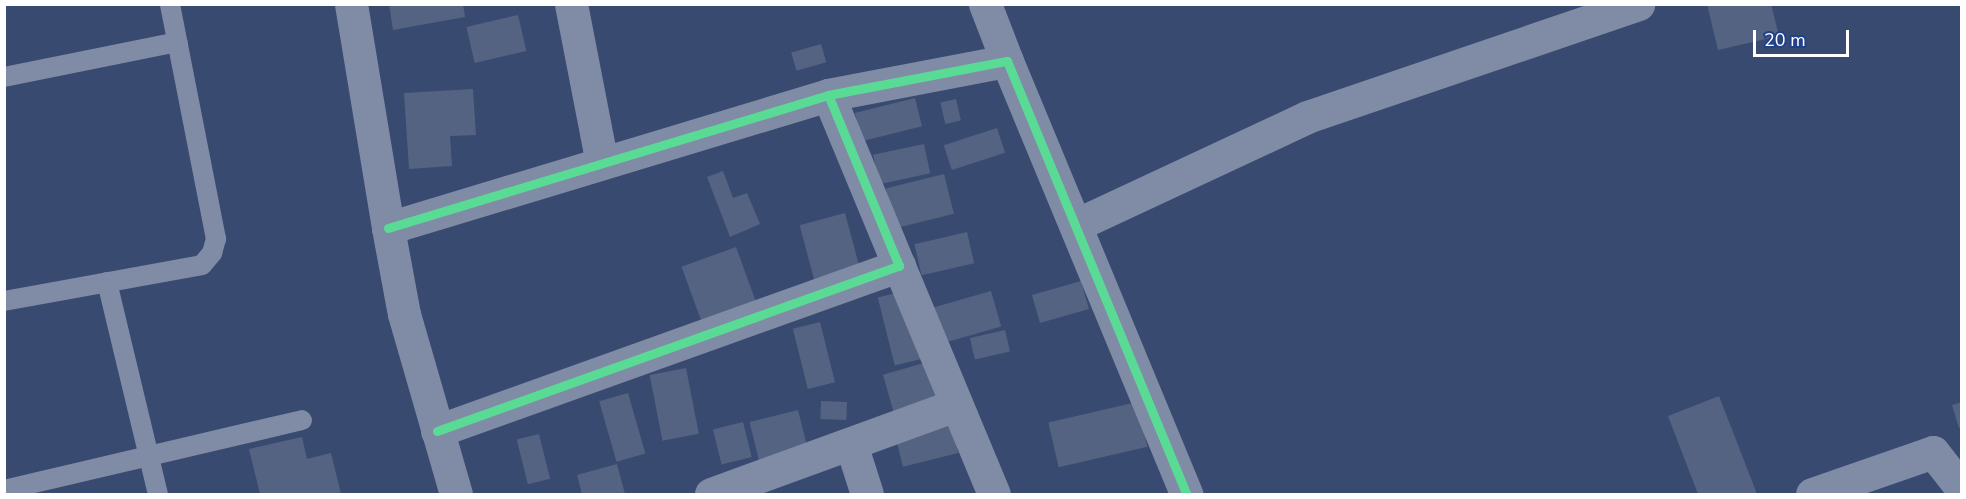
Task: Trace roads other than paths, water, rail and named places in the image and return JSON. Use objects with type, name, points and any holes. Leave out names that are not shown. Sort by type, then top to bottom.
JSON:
[{"type":"street","points":[[351,4],[388,228],[437,431],[456,495]]},
{"type":"street","points":[[571,4],[602,163]]},
{"type":"street","points":[[985,4],[1007,61],[1078,224],[1186,495]]},
{"type":"street","points":[[1078,224],[1307,117],[1638,4]]},
{"type":"street","points":[[388,228],[828,95],[1007,61]]},
{"type":"street","points":[[828,95],[994,495]]},
{"type":"street","points":[[437,431],[899,266]]},
{"type":"street","points":[[711,495],[956,405]]},
{"type":"street","points":[[851,444],[867,495]]},
{"type":"street","points":[[1822,493],[1933,452],[1962,489]]},
{"type":"lane","points":[[4,301],[202,265],[216,239],[170,4]]},
{"type":"lane","points":[[4,77],[178,42]]},
{"type":"lane","points":[[107,282],[158,495]]},
{"type":"lane","points":[[4,490],[148,454],[302,420]]}]
